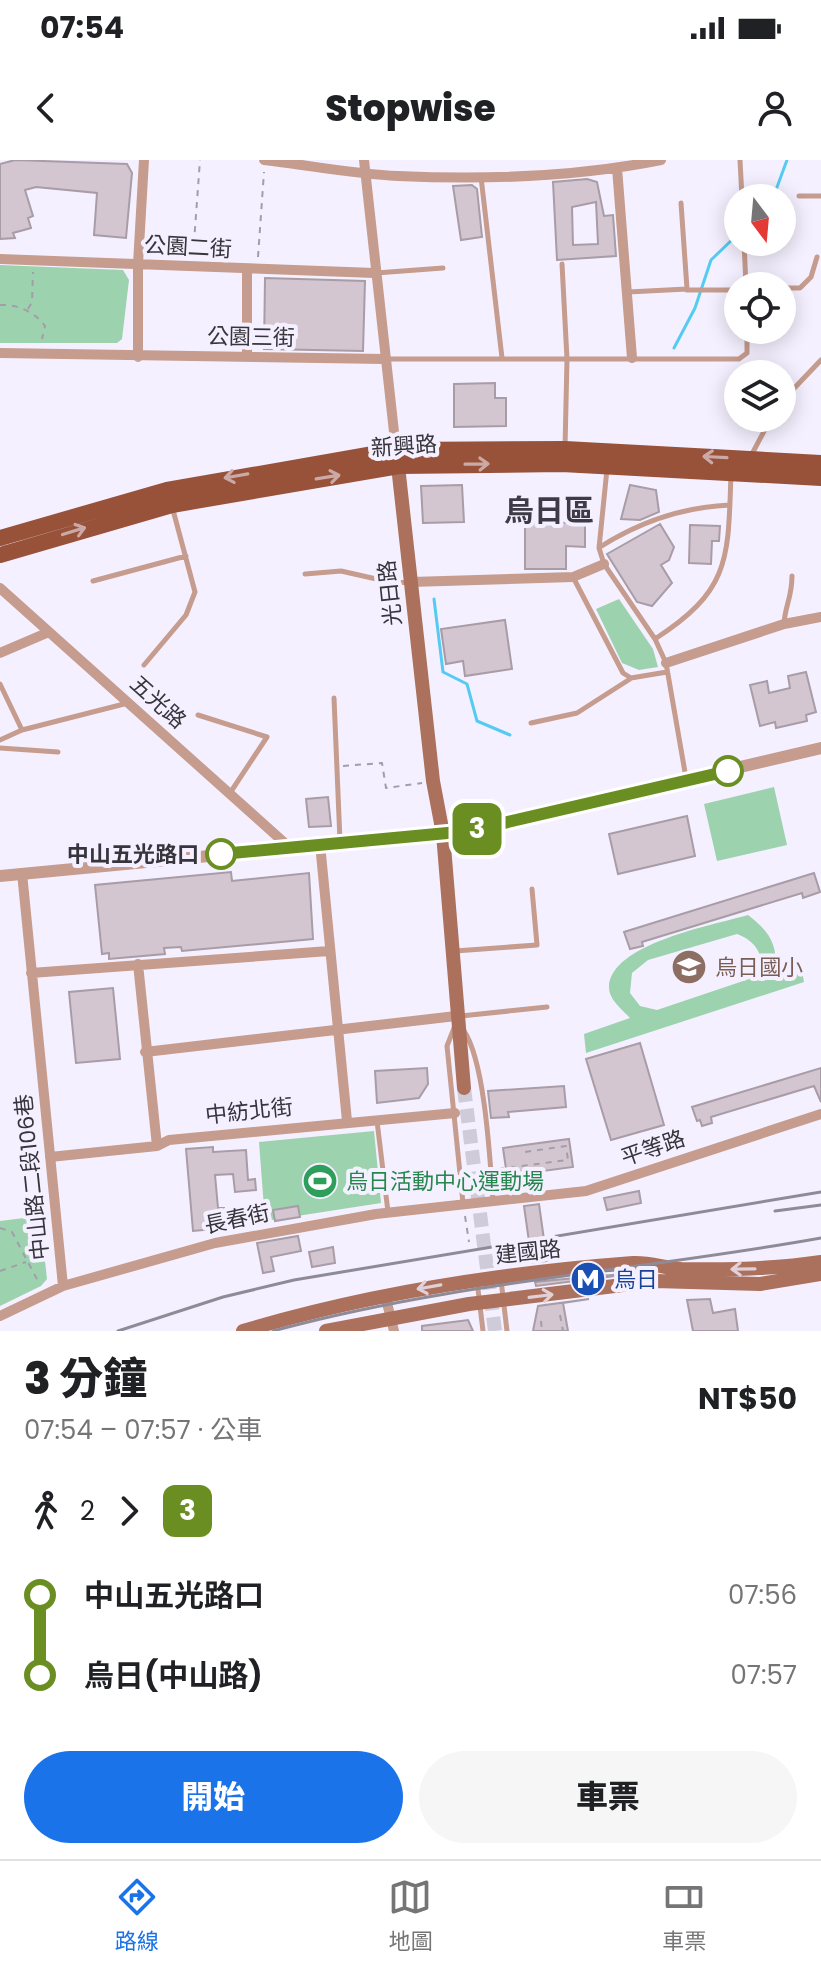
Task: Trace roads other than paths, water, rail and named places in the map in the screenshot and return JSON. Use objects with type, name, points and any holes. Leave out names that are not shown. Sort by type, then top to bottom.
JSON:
[{"type":"main road","name":"新興路","points":[[0,538],[167,490],[397,458],[565,449],[821,463]]},
{"type":"main road","name":"新興路","points":[[0,555],[172,505],[397,458],[821,478]]},
{"type":"main road","name":"光日路","points":[[397,458],[433,781],[443,834],[450,951],[464,1088]]},
{"type":"main road","name":"建國路","points":[[243,1331],[385,1295],[500,1277],[637,1263],[698,1269],[777,1268],[821,1262]]},
{"type":"main road","name":"建國路","points":[[326,1331],[392,1324],[480,1303],[655,1281],[760,1284],[821,1274]]},
{"type":"street","points":[[138,357],[138,264],[144,160]]},
{"type":"street","points":[[264,160],[365,166],[395,176],[481,177],[617,168],[661,160]]},
{"type":"street","name":"光日路","points":[[365,166],[374,273],[397,458]]},
{"type":"street","points":[[617,168],[632,358]]},
{"type":"street","name":"公園二街","points":[[0,259],[374,273]]},
{"type":"street","points":[[247,357],[252,270]]},
{"type":"street","name":"公園三街","points":[[0,353],[384,359]]},
{"type":"street","points":[[411,582],[573,577],[604,564]]},
{"type":"street","name":"五光路","points":[[0,588],[288,846]]},
{"type":"street","points":[[666,667],[784,624],[821,617]]},
{"type":"street","points":[[0,653],[49,632]]},
{"type":"street","points":[[0,876],[288,846],[443,834],[821,748]]},
{"type":"street","points":[[320,844],[347,1121]]},
{"type":"street","name":"中山路二段106巷","points":[[22,873],[63,1286]]},
{"type":"street","points":[[31,973],[138,964],[153,967],[329,951]]},
{"type":"street","points":[[138,964],[157,1146]]},
{"type":"street","points":[[145,1052],[456,1018]]},
{"type":"street","name":"中紡北街","points":[[50,1157],[157,1146],[169,1140],[455,1113]]},
{"type":"street","name":"平等路","points":[[493,1200],[586,1191],[821,1114]]},
{"type":"street","name":"長春街","points":[[0,1316],[63,1286],[256,1234],[493,1200]]},
{"type":"street","points":[[385,1295],[392,1324]]},
{"type":"lane","points":[[740,160],[741,184]]},
{"type":"lane","points":[[481,177],[502,358]]},
{"type":"lane","points":[[799,196],[821,196]]},
{"type":"lane","points":[[681,203],[687,289]]},
{"type":"lane","points":[[796,288],[811,277],[817,257]]},
{"type":"lane","points":[[562,264],[567,359],[565,449]]},
{"type":"lane","points":[[374,273],[443,268]]},
{"type":"lane","points":[[627,292],[724,290]]},
{"type":"lane","name":"公園三街","points":[[384,359],[739,359],[747,353],[747,344]]},
{"type":"lane","points":[[796,386],[821,360]]},
{"type":"lane","points":[[751,459],[764,432]]},
{"type":"lane","points":[[607,467],[599,548],[604,564],[655,639],[666,667],[686,779]]},
{"type":"lane","points":[[655,639],[689,617],[714,587],[728,550],[732,473]]},
{"type":"lane","points":[[144,665],[186,615],[195,592],[172,505]]},
{"type":"lane","points":[[599,548],[632,527],[694,506],[730,505]]},
{"type":"lane","points":[[93,581],[186,556]]},
{"type":"lane","points":[[305,574],[341,571],[394,583],[411,582]]},
{"type":"lane","points":[[784,624],[784,611],[792,597],[792,576]]},
{"type":"lane","points":[[573,577],[616,661],[631,678]]},
{"type":"lane","points":[[531,723],[577,713],[631,678],[666,667]]},
{"type":"lane","points":[[0,684],[22,730]]},
{"type":"lane","points":[[334,698],[340,842]]},
{"type":"lane","points":[[0,740],[22,730],[129,702]]},
{"type":"lane","points":[[198,715],[267,737],[230,794]]},
{"type":"lane","points":[[0,748],[58,752]]},
{"type":"lane","points":[[450,951],[537,945],[532,889]]},
{"type":"lane","points":[[456,1018],[547,1007]]},
{"type":"lane","name":"光日路","points":[[456,1018],[447,1046],[463,1203]]},
{"type":"lane","name":"光日路","points":[[456,1018],[471,1042],[493,1200]]},
{"type":"lane","points":[[377,1121],[388,1213]]},
{"type":"lane","points":[[500,1277],[507,1331]]},
{"type":"lane","points":[[477,1280],[483,1331]]},
{"type":"waterway","points":[[778,184],[787,160]]},
{"type":"waterway","points":[[674,348],[695,308],[711,260],[724,248]]},
{"type":"waterway","points":[[434,599],[443,672],[467,684],[477,721],[510,735]]},
{"type":"tunnel","points":[[464,1088],[495,1331]]},
{"type":"railway","points":[[118,1331],[223,1297],[294,1280],[821,1192]]},
{"type":"railway","points":[[775,1211],[821,1205]]},
{"type":"railway","points":[[273,1331],[408,1300],[821,1238]]},
{"type":"place","name":"中山五光路口","points":[[221,854]]},
{"type":"place","name":"烏日國小","points":[[689,967]]},
{"type":"place","name":"烏日活動中心運動場","points":[[320,1181]]},
{"type":"place","name":"烏日","points":[[588,1279]]},
{"type":"district","name":"烏日區","points":[[549,510]]}]
